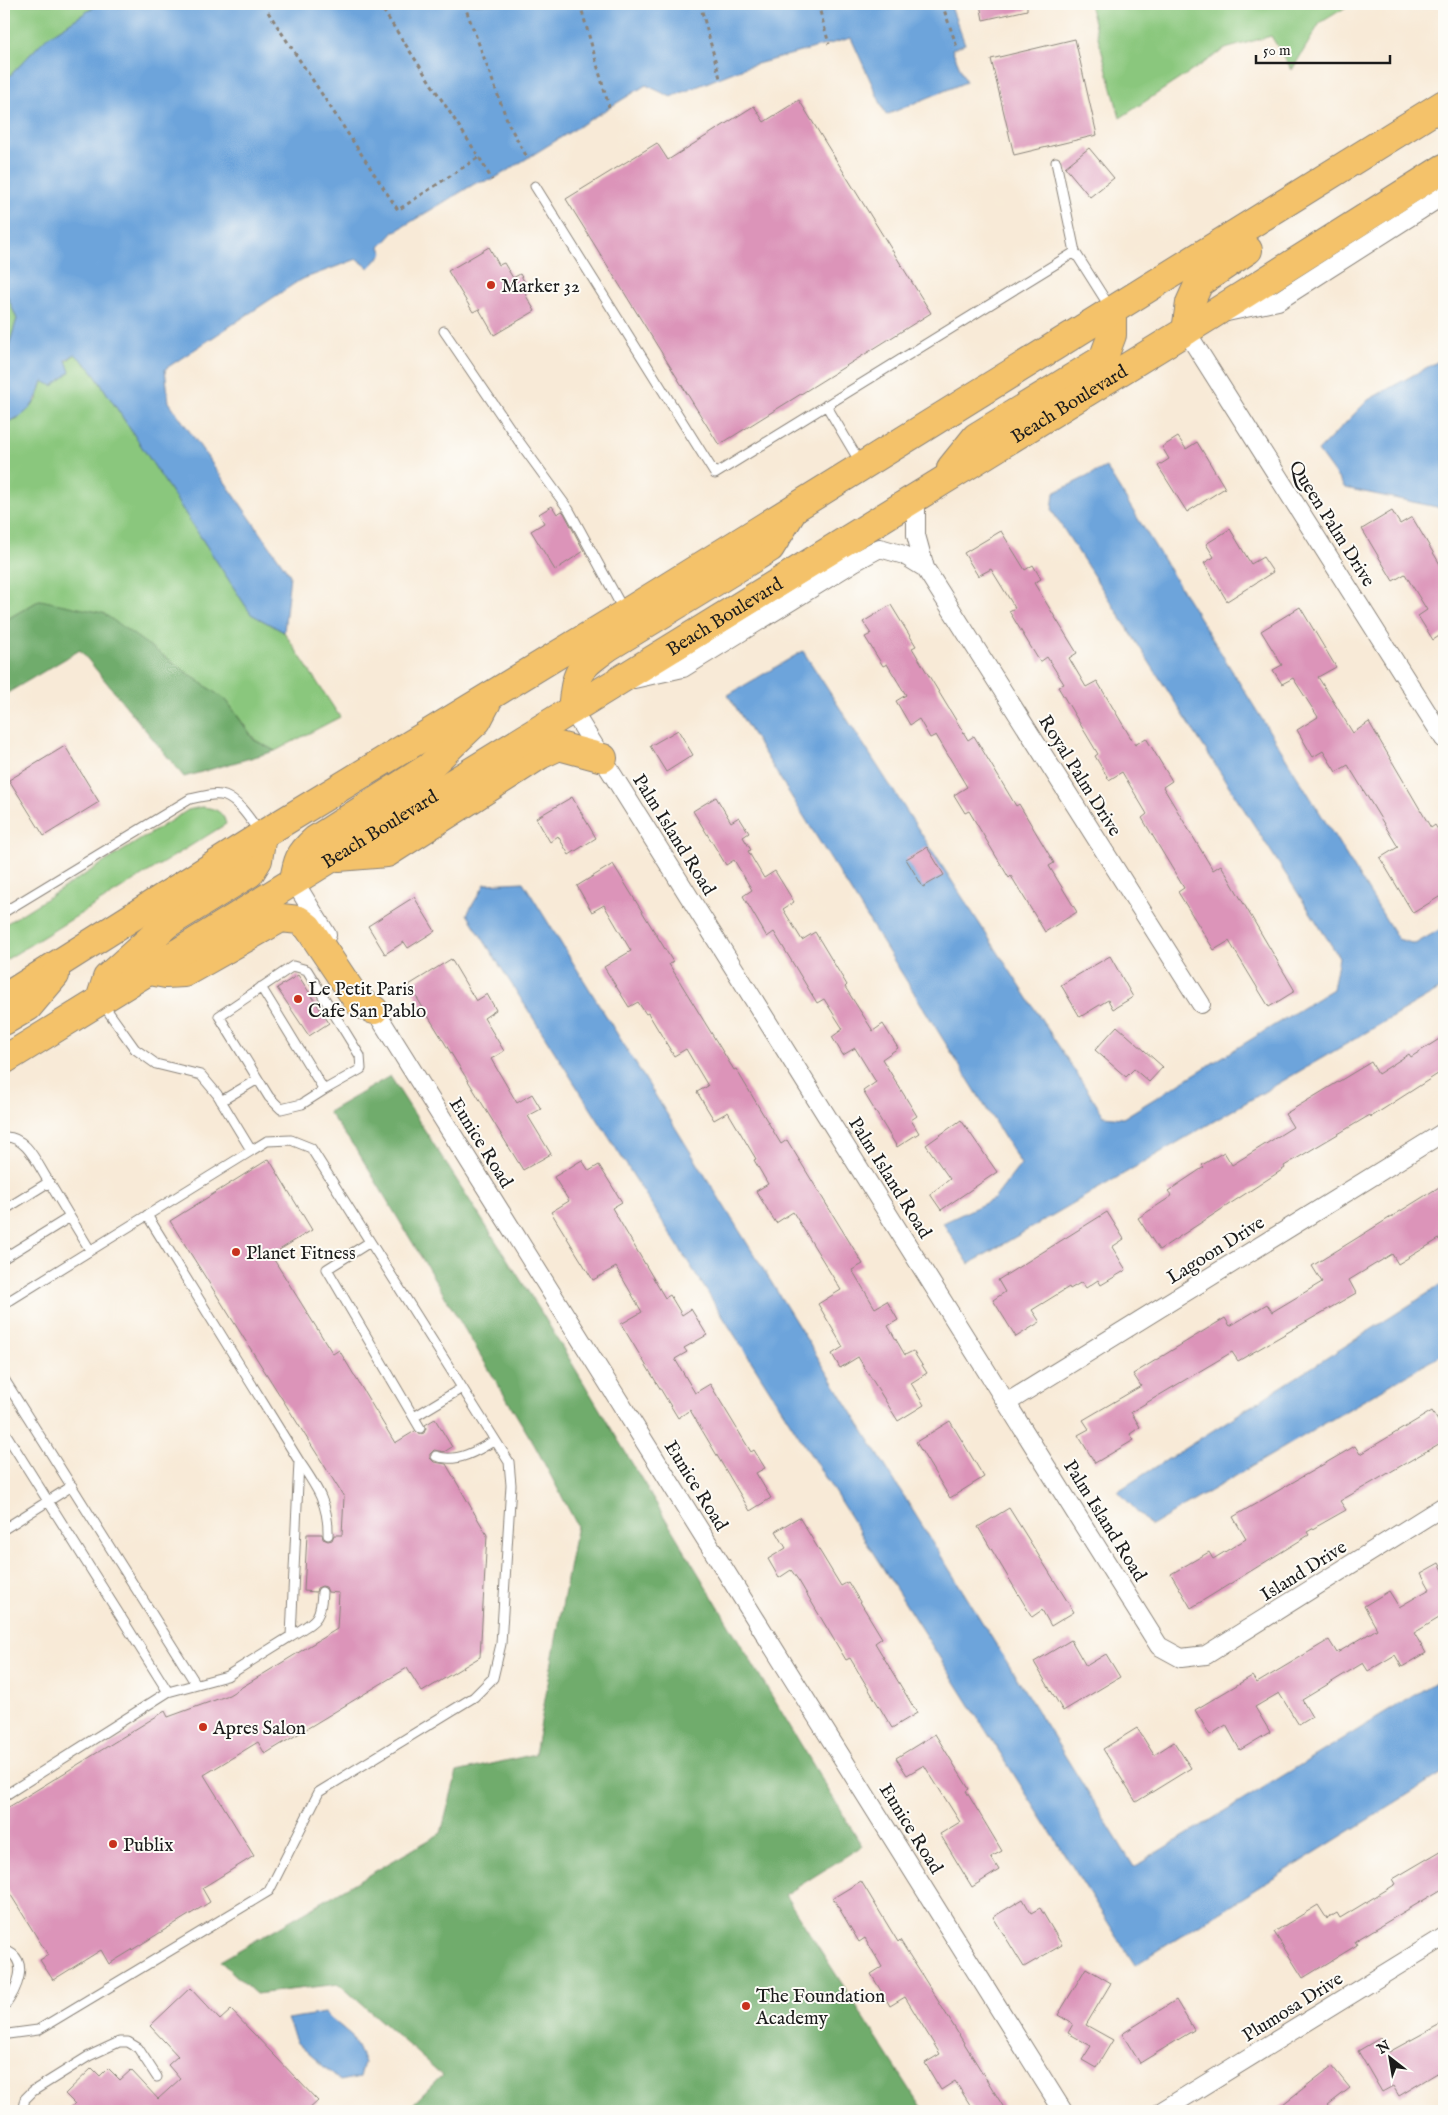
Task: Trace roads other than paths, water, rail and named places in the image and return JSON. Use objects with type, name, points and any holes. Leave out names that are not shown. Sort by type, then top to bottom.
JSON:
[{"type":"highway","points":[[4,998],[262,836],[863,466],[1434,111]]},
{"type":"highway","points":[[1186,331],[1190,303],[1199,283],[1217,269],[1388,162],[1434,111]]},
{"type":"highway","name":"Beach Boulevard","points":[[4,1060],[1186,331],[1444,168]]},
{"type":"highway","points":[[942,482],[976,437],[1103,359],[1112,335],[1112,311]]},
{"type":"highway","points":[[572,710],[575,684],[583,664],[770,548],[796,507]]},
{"type":"highway","points":[[294,882],[297,861],[304,849],[429,767],[477,721],[490,696]]},
{"type":"highway","points":[[332,858],[387,853],[540,755],[559,746],[603,758]]},
{"type":"highway","points":[[100,1001],[107,978],[167,924],[250,873],[258,860],[262,836]]},
{"type":"highway","points":[[150,970],[166,974],[184,973],[265,925],[281,918],[292,918],[299,920],[308,927],[359,1003],[374,1010]]},
{"type":"highway","points":[[4,1021],[28,1007],[72,955]]},
{"type":"street","points":[[1210,316],[1278,301],[1444,196]]},
{"type":"street","name":"Queen Palm Drive","points":[[1186,331],[1444,739]]},
{"type":"street","name":"Royal Palm Drive","points":[[916,497],[916,535],[925,568],[1201,1004]]},
{"type":"street","name":"Royal Palm Drive","points":[[614,684],[683,668],[854,562],[880,548],[904,555],[925,568]]},
{"type":"street","name":"Palm Island Road","points":[[572,710],[1008,1402],[1159,1646],[1181,1658]]},
{"type":"street","name":"Eunice Road","points":[[294,882],[1063,2111]]},
{"type":"street","name":"Lagoon Drive","points":[[1008,1402],[1444,1132]]},
{"type":"street","name":"Island Drive","points":[[1181,1658],[1206,1654],[1224,1645],[1444,1506]]},
{"type":"street","name":"Plumosa Drive","points":[[1162,2111],[1444,1937]]},
{"type":"lane","points":[[1056,162],[1075,252],[1112,311]]},
{"type":"lane","points":[[535,186],[715,474],[1075,252]]},
{"type":"lane","points":[[444,331],[518,440],[569,510],[625,613]]},
{"type":"lane","points":[[826,405],[863,466]]},
{"type":"lane","points":[[4,912],[190,799],[210,794],[225,796],[241,809],[262,836]]},
{"type":"lane","points":[[293,966],[307,970],[360,1056],[361,1069],[302,1104],[282,1109],[269,1096],[219,1016],[261,987],[293,966]]},
{"type":"lane","points":[[261,987],[324,1090]]},
{"type":"lane","points":[[100,1001],[135,1049],[156,1064],[201,1075],[221,1101],[252,1150]]},
{"type":"lane","points":[[221,1101],[258,1079]]},
{"type":"lane","points":[[4,1137],[12,1137],[25,1145],[90,1250]]},
{"type":"lane","points":[[4,1304],[267,1141],[291,1140],[311,1148],[509,1462],[511,1485],[501,1644],[493,1678],[474,1697],[319,1792],[269,1891],[38,2030],[8,2034],[4,2032]]},
{"type":"lane","points":[[4,1210],[49,1182]]},
{"type":"lane","points":[[147,1215],[320,1492],[328,1519],[328,1535]]},
{"type":"lane","points":[[4,1258],[70,1217]]},
{"type":"lane","points":[[370,1242],[327,1269],[420,1428]]},
{"type":"lane","points":[[4,1378],[196,1684]]},
{"type":"lane","points":[[414,1417],[462,1388]]},
{"type":"lane","points":[[4,1431],[168,1692]]},
{"type":"lane","points":[[436,1456],[444,1459],[463,1456],[495,1440]]},
{"type":"lane","points":[[291,1636],[299,1461]]},
{"type":"lane","points":[[4,1529],[72,1486]]},
{"type":"lane","points":[[4,1796],[168,1692],[227,1676],[316,1620],[321,1608],[322,1592]]},
{"type":"lane","points":[[4,1950],[8,1951],[15,1958],[20,1968],[19,1982],[13,1995],[4,2007]]},
{"type":"lane","points":[[22,2111],[24,2099],[33,2091],[89,2056],[119,2042],[128,2042],[138,2048],[157,2077]]},
{"type":"water","points":[[99,4],[950,4],[965,44],[952,49],[966,82],[886,115],[851,38],[746,67],[671,97],[646,85],[492,180],[476,183],[394,232],[380,247],[383,253],[369,268],[357,259],[300,280],[165,369],[169,402],[290,575],[284,632],[251,614],[91,369],[75,354],[66,360],[70,372],[53,386],[43,381],[37,397],[25,413],[4,423],[4,362],[17,319],[4,288],[4,82],[46,38]]},
{"type":"water","points":[[1444,358],[1444,513],[1437,507],[1345,488],[1318,451],[1368,400]]},
{"type":"water","points":[[1106,467],[1398,939],[1415,944],[1444,927],[1444,987],[969,1264],[943,1223],[994,1199],[1021,1164],[728,695],[803,651],[1104,1116],[1123,1118],[1333,989],[1339,957],[1052,511],[1054,493]]},
{"type":"water","points":[[523,882],[1134,1867],[1444,1677],[1444,1772],[1135,1965],[467,914],[485,884]]},
{"type":"water","points":[[1444,1283],[1444,1353],[1151,1526],[1118,1491]]},
{"type":"water","points":[[325,2013],[352,2036],[364,2062],[360,2077],[340,2081],[297,2043],[287,2019]]},
{"type":"place","name":"Marker 32","points":[[491,285]]},
{"type":"place","name":"Le Petit Paris Cafe San Pablo","points":[[298,999]]},
{"type":"place","name":"Planet Fitness","points":[[236,1252]]},
{"type":"place","name":"Apres Salon","points":[[203,1727]]},
{"type":"place","name":"Publix","points":[[113,1844]]},
{"type":"place","name":"The Foundation Academy","points":[[746,2006]]}]
